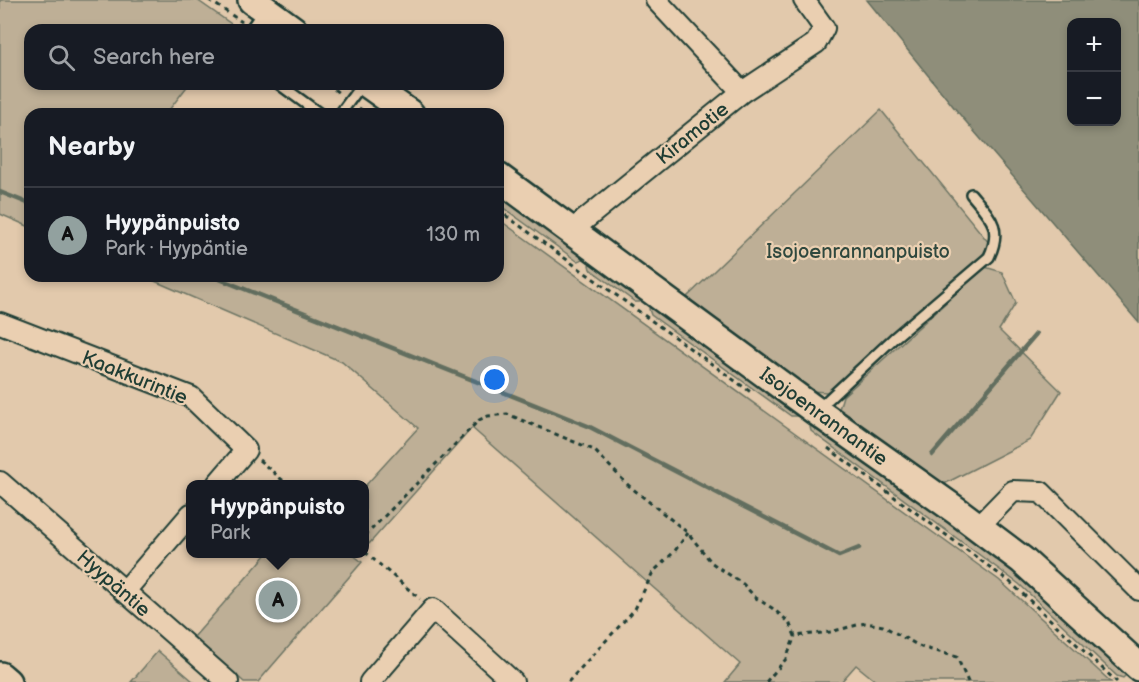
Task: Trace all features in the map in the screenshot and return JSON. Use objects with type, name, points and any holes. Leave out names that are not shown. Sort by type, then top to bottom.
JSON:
[{"type":"street","name":"Kiramotie","points":[[572,230],[742,92],[656,0]]},
{"type":"street","points":[[742,92],[816,43],[824,28],[804,0]]},
{"type":"street","points":[[254,17],[275,24]]},
{"type":"street","points":[[376,90],[402,108]]},
{"type":"street","name":"Isojoenrannantie","points":[[504,181],[1022,560],[1139,667]]},
{"type":"street","name":"Kaakkurintie","points":[[0,323],[191,397],[246,450]]},
{"type":"street","points":[[220,480],[246,450]]},
{"type":"street","name":"Hyypäntie","points":[[0,482],[228,682]]},
{"type":"street","points":[[978,527],[1013,491],[1041,492],[1139,590]]},
{"type":"street","points":[[124,592],[186,520]]},
{"type":"street","points":[[370,682],[433,609],[513,682]]},
{"type":"street","points":[[0,675],[7,682]]},
{"type":"lane","points":[[287,90],[312,108]]},
{"type":"lane","points":[[344,108],[358,90]]},
{"type":"lane","points":[[816,411],[894,338],[989,257],[995,243],[996,227],[990,216],[971,194]]},
{"type":"path","points":[[209,0],[254,17]]},
{"type":"path","points":[[504,214],[760,399]]},
{"type":"path","points":[[369,532],[479,420],[488,416],[507,414],[594,450],[628,485],[688,532],[712,563],[743,584],[756,598],[789,622],[795,636],[786,659],[766,682]]},
{"type":"path","points":[[827,447],[1010,582],[1117,682]]},
{"type":"path","points":[[246,450],[282,480]]},
{"type":"path","points":[[568,682],[635,609],[653,572],[674,552],[688,532]]},
{"type":"path","points":[[369,555],[433,609]]},
{"type":"path","points":[[795,636],[830,632],[865,623],[883,626],[921,647],[957,657],[968,682]]},
{"type":"green space","points":[[0,0],[197,0],[231,24],[24,24],[24,90],[184,90],[171,108],[24,108],[24,224],[0,214]]},
{"type":"green space","name":"Isojoenrannanpuisto","points":[[881,110],[989,243],[981,258],[827,392],[809,391],[687,297]]},
{"type":"green space","points":[[504,193],[585,253],[581,260],[577,261],[504,208]]},
{"type":"green space","points":[[504,223],[999,580],[1111,682],[877,682],[856,665],[841,682],[725,682],[740,664],[472,428],[369,544],[369,482],[418,428],[342,362],[157,282],[504,282]]},
{"type":"green space","points":[[593,259],[643,296],[640,302],[635,302],[590,269],[589,265]]},
{"type":"green space","name":"Isojoenrannanpuisto","points":[[985,267],[1002,272],[1016,303],[999,330],[1061,391],[1030,440],[944,484],[839,409],[843,396]]},
{"type":"green space","points":[[652,301],[800,413],[797,416],[791,416],[651,315],[649,309]]},
{"type":"green space","points":[[814,421],[1029,578],[1105,645],[1116,664],[1126,675],[1123,678],[1117,676],[1019,584],[811,431],[810,427]]},
{"type":"green space","points":[[263,558],[357,558],[362,562],[258,682],[244,682],[194,637]]},
{"type":"green space","points":[[158,651],[194,682],[131,682]]},
{"type":"shaded area","points":[[867,0],[1139,0],[1139,323],[961,116]]},
{"type":"waterway","points":[[0,192],[24,202]]},
{"type":"waterway","points":[[227,282],[588,426],[839,556],[859,548]]},
{"type":"waterway","points":[[932,455],[1036,334]]},
{"type":"place","name":"Hyypänpuisto","points":[[278,600]]}]
